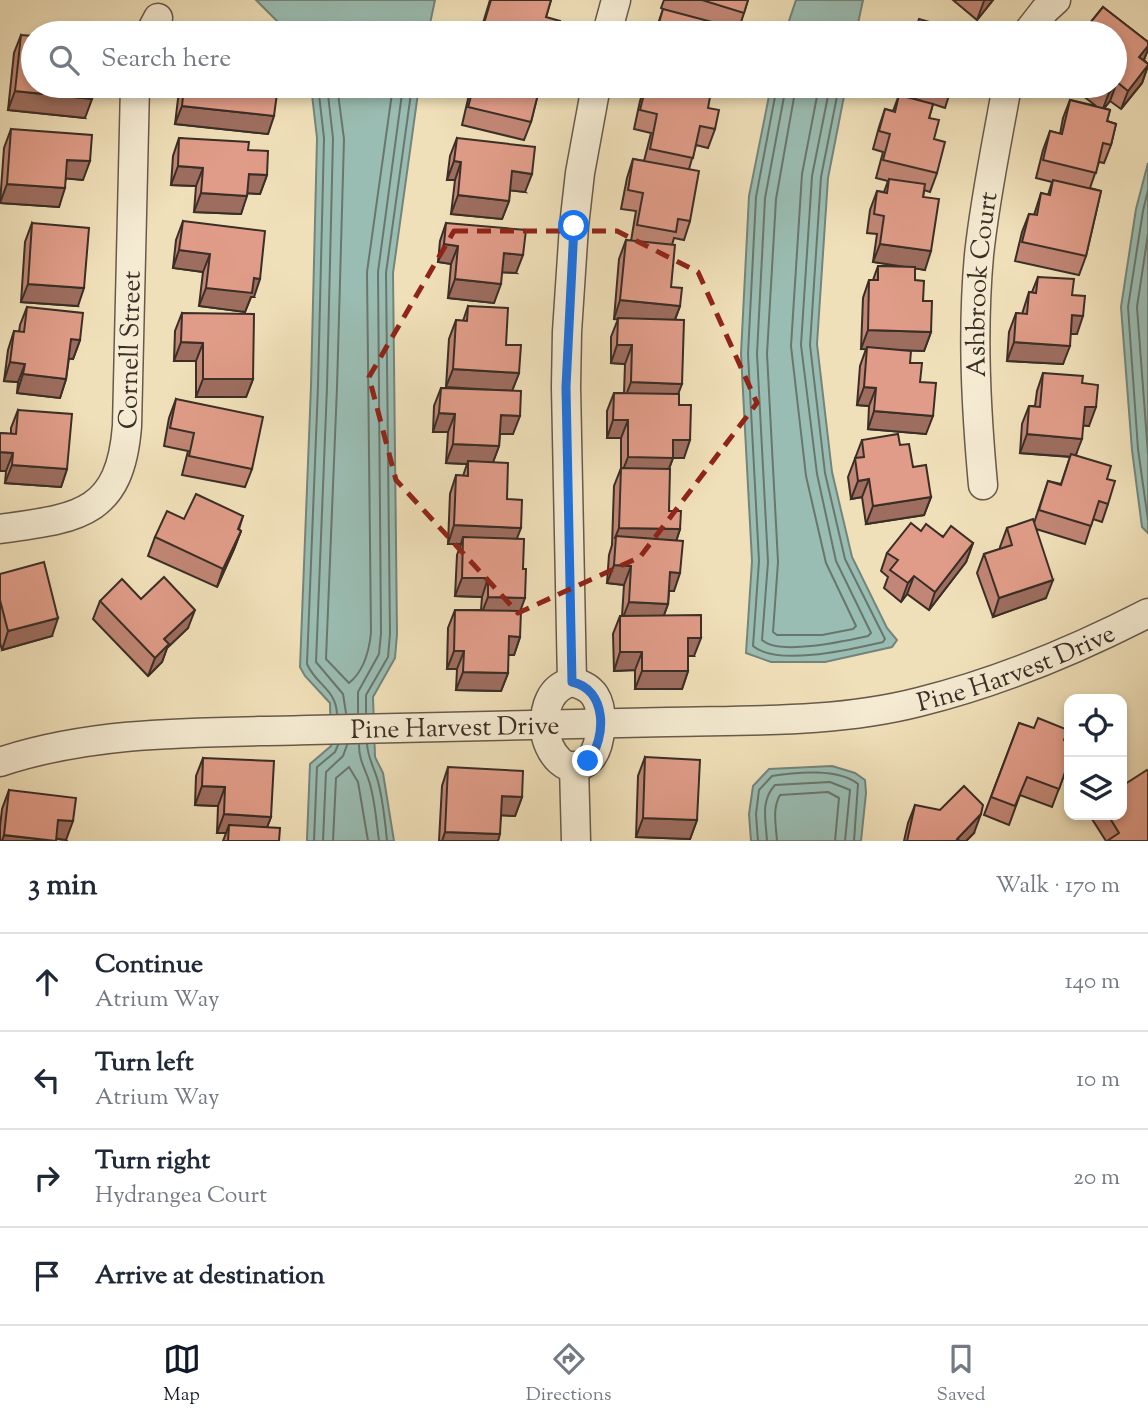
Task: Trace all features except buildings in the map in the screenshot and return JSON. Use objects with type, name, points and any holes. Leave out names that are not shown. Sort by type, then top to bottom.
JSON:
[{"type":"street","points":[[610,21],[616,0]]},
{"type":"street","points":[[1036,21],[1056,0]]},
{"type":"street","name":"Cornell Street","points":[[0,529],[57,521],[79,514],[98,502],[110,488],[120,469],[127,426],[135,98]]},
{"type":"street","points":[[572,682],[567,332],[580,173],[594,98]]},
{"type":"street","name":"Ashbrook Court","points":[[983,485],[975,380],[976,299],[984,212],[1005,98]]},
{"type":"street","name":"Pine Harvest Drive","points":[[0,762],[51,748],[127,737],[807,718],[856,713],[917,703],[1019,672],[1087,644],[1148,613]]},
{"type":"street","points":[[572,682],[586,687],[596,697],[599,724],[594,755],[588,761],[574,766],[566,765],[554,757],[546,742],[545,725],[551,697],[561,686],[572,682]]},
{"type":"street","points":[[574,766],[576,841]]},
{"type":"highlighted area","points":[[454,231],[617,231],[698,272],[757,403],[640,557],[518,613],[396,480],[369,377]]},
{"type":"water","points":[[256,0],[435,0],[431,21],[277,21]]},
{"type":"water","points":[[796,0],[863,0],[859,21],[789,21]]},
{"type":"water","points":[[312,98],[417,98],[393,273],[397,634],[395,658],[373,697],[375,757],[383,773],[394,841],[307,841],[310,764],[331,746],[330,703],[300,667],[317,138]]},
{"type":"water","points":[[769,98],[844,98],[828,178],[817,344],[832,472],[852,557],[887,628],[897,640],[892,647],[825,662],[771,662],[746,653],[752,561],[741,354],[749,196]]},
{"type":"water","points":[[1148,163],[1148,533],[1142,527],[1132,450],[1121,307],[1136,209]]},
{"type":"water","points":[[832,766],[855,773],[865,780],[861,841],[751,841],[749,814],[753,786],[769,769]]},
{"type":"route","points":[[574,226],[566,387],[572,682],[592,692],[598,704],[597,749],[588,761]]}]
